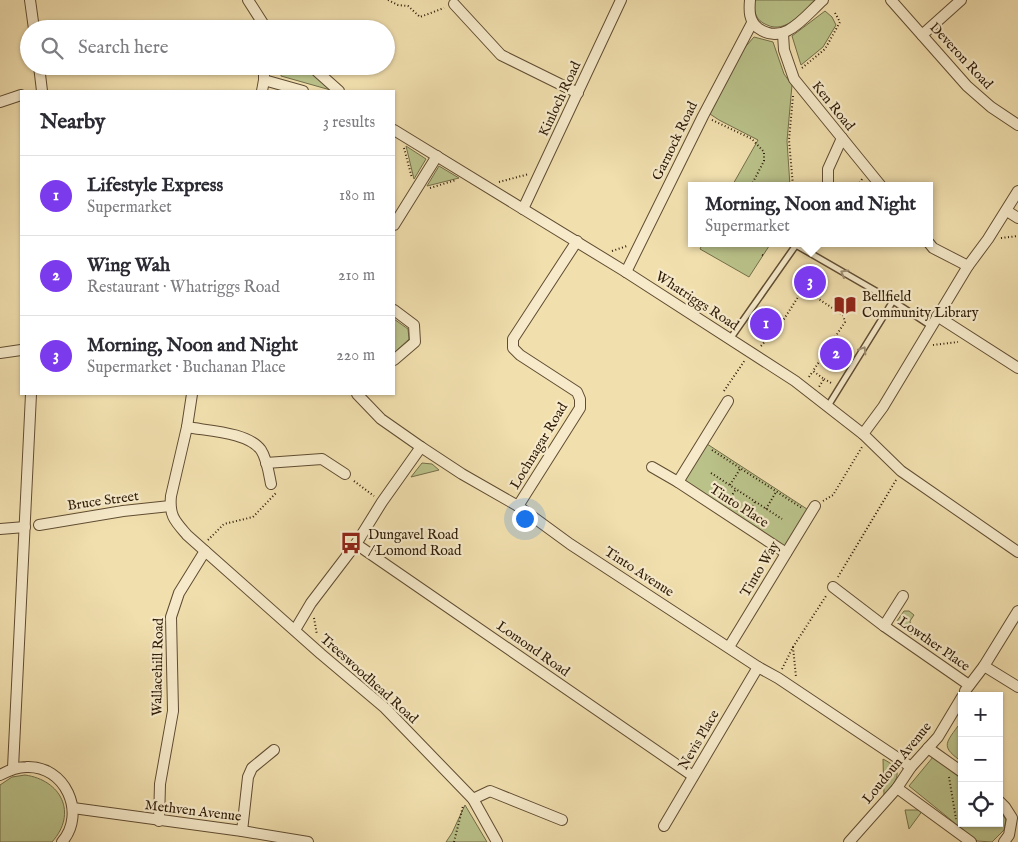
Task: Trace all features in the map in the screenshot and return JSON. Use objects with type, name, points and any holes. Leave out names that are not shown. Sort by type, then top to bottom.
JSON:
[{"type":"street","points":[[30,0],[33,20]]},
{"type":"street","points":[[248,0],[261,20]]},
{"type":"street","name":"Kinloch Road","points":[[523,209],[621,0]]},
{"type":"street","points":[[750,0],[749,12],[752,23],[767,33],[778,35],[791,29],[823,0]]},
{"type":"street","name":"Deveron Road","points":[[891,0],[968,86],[991,107],[1018,125]]},
{"type":"street","points":[[922,34],[961,0]]},
{"type":"street","points":[[454,4],[501,55],[578,93]]},
{"type":"street","name":"Garnock Road","points":[[626,272],[702,116],[752,23]]},
{"type":"street","name":"Ken Road","points":[[783,34],[784,50],[794,79],[878,182]]},
{"type":"street","points":[[40,75],[42,90]]},
{"type":"street","points":[[262,90],[264,75]]},
{"type":"street","points":[[321,75],[338,90]]},
{"type":"street","points":[[264,80],[299,90]]},
{"type":"street","points":[[0,102],[20,95]]},
{"type":"street","name":"Whatriggs Road","points":[[397,132],[577,241],[796,381],[865,436],[901,471],[1018,552]]},
{"type":"street","points":[[828,182],[828,169],[842,138]]},
{"type":"street","points":[[395,224],[437,156]]},
{"type":"street","points":[[865,436],[968,266],[1007,211],[1018,192]]},
{"type":"street","points":[[1007,211],[1018,218]]},
{"type":"street","name":"Lochnagar Road","points":[[518,506],[580,408],[580,399],[577,392],[520,355],[513,348],[514,339],[577,241]]},
{"type":"street","points":[[932,247],[968,266]]},
{"type":"street","points":[[395,311],[414,325],[415,342],[395,359]]},
{"type":"street","points":[[938,316],[1018,368]]},
{"type":"street","points":[[0,352],[20,350]]},
{"type":"street","points":[[13,768],[31,395]]},
{"type":"street","points":[[170,506],[192,395]]},
{"type":"street","name":"Tinto Avenue","points":[[358,395],[381,418],[421,447],[462,474],[518,506],[570,544],[798,691],[911,767]]},
{"type":"street","points":[[678,482],[728,401]]},
{"type":"street","points":[[187,427],[240,436],[255,444],[262,451],[271,484]]},
{"type":"street","points":[[295,630],[421,447]]},
{"type":"street","points":[[266,463],[322,460],[345,474]]},
{"type":"street","name":"Tinto Place","points":[[652,467],[786,553]]},
{"type":"street","name":"Bruce Street","points":[[39,525],[123,511],[170,506]]},
{"type":"street","name":"Treeswoodhead Road","points":[[170,506],[173,518],[187,535],[385,708],[470,796],[497,842]]},
{"type":"street","name":"Tinto Way","points":[[729,647],[813,510]]},
{"type":"street","points":[[0,529],[25,527]]},
{"type":"street","name":"Lomond Road","points":[[356,544],[694,776]]},
{"type":"street","name":"Wallacehill Road","points":[[159,821],[160,784],[173,711],[171,617],[179,593],[203,549]]},
{"type":"street","name":"Lowther Place","points":[[833,587],[884,626],[969,685]]},
{"type":"street","name":"Lowther Place","points":[[884,626],[903,596]]},
{"type":"street","name":"Loudoun Avenue","points":[[965,692],[984,666],[1018,611]]},
{"type":"street","name":"Nevis Place","points":[[664,826],[758,666]]},
{"type":"street","points":[[984,666],[1018,687]]},
{"type":"street","name":"Loudoun Avenue","points":[[849,842],[897,788],[911,767],[938,737],[958,703]]},
{"type":"street","points":[[928,748],[958,769]]},
{"type":"street","points":[[242,831],[248,777],[252,768],[274,750]]},
{"type":"street","points":[[0,775],[13,768],[27,766],[40,768],[53,774],[63,783],[70,795],[73,808],[72,823],[62,842]]},
{"type":"street","points":[[897,788],[971,842]]},
{"type":"street","points":[[470,796],[490,791],[562,820]]},
{"type":"street","points":[[1003,804],[1012,818],[1009,835],[1004,842]]},
{"type":"street","name":"Methven Avenue","points":[[73,808],[308,842]]},
{"type":"lane","points":[[730,340],[795,247]]},
{"type":"lane","points":[[799,247],[893,301],[931,326]]},
{"type":"lane","points":[[828,406],[893,301]]},
{"type":"path","points":[[388,0],[398,5],[408,6],[420,16],[454,4]]},
{"type":"path","points":[[799,69],[825,49],[840,22],[835,13]]},
{"type":"path","points":[[793,182],[789,140],[794,79]]},
{"type":"path","points":[[702,116],[752,139],[764,152],[764,161],[753,182]]},
{"type":"path","points":[[397,132],[416,192],[470,176]]},
{"type":"path","points":[[485,186],[542,170]]},
{"type":"path","points":[[988,239],[1018,236]]},
{"type":"path","points":[[598,255],[641,242]]},
{"type":"path","points":[[728,401],[722,395],[752,353],[784,319],[800,294],[804,292],[808,292],[845,318],[845,322],[806,380]]},
{"type":"path","points":[[920,346],[975,340]]},
{"type":"path","points":[[813,371],[824,379],[818,389]]},
{"type":"path","points":[[702,444],[776,492],[813,510],[833,495],[865,436]]},
{"type":"path","points":[[730,485],[740,469]]},
{"type":"path","points":[[778,678],[793,647],[833,587],[901,471]]},
{"type":"path","points":[[711,473],[782,519]]},
{"type":"path","points":[[345,474],[382,502]]},
{"type":"path","points":[[203,549],[224,524],[253,517],[275,494],[279,487],[271,484]]},
{"type":"path","points":[[722,512],[736,490]]},
{"type":"path","points":[[766,509],[776,492]]},
{"type":"path","points":[[741,524],[755,502]]},
{"type":"path","points":[[312,603],[321,654]]},
{"type":"path","points":[[793,647],[798,691]]},
{"type":"path","points":[[946,760],[959,833]]},
{"type":"path","points":[[454,842],[460,815],[470,796]]},
{"type":"green space","points":[[754,0],[815,0],[799,16],[787,24],[781,27],[774,27],[760,21],[755,12]]},
{"type":"green space","points":[[825,11],[832,17],[836,25],[823,47],[801,65],[792,36]]},
{"type":"green space","points":[[754,37],[773,42],[784,74],[792,85],[787,141],[790,182],[734,182],[758,140],[710,114],[739,54]]},
{"type":"green space","points":[[321,75],[333,90],[330,90],[281,76]]},
{"type":"green space","points":[[406,146],[426,159],[414,179]]},
{"type":"green space","points":[[439,166],[459,178],[427,186]]},
{"type":"green space","points":[[701,247],[768,247],[749,277],[700,249]]},
{"type":"green space","points":[[395,320],[408,329],[409,339],[395,352]]},
{"type":"green space","points":[[704,442],[810,511],[785,551],[680,482]]},
{"type":"green space","points":[[422,463],[432,464],[439,470],[411,477]]},
{"type":"green space","points":[[904,611],[909,611],[914,615],[910,621],[912,635],[897,624]]},
{"type":"green space","points":[[958,726],[958,759],[948,749],[947,746]]},
{"type":"green space","points":[[933,757],[958,775],[958,826],[909,786]]},
{"type":"green space","points":[[883,759],[890,763],[897,771],[896,780],[884,795]]},
{"type":"green space","points":[[25,775],[38,778],[48,784],[62,800],[64,820],[60,831],[52,842],[0,842],[0,785],[12,777]]},
{"type":"green space","points":[[465,805],[487,842],[446,842]]},
{"type":"green space","points":[[905,810],[923,810],[909,829]]},
{"type":"green space","points":[[1003,815],[1006,820],[1004,830],[992,842],[977,841],[960,827],[1003,827]]},
{"type":"place","name":"Morning, Noon and Night","points":[[810,282]]},
{"type":"place","name":"Bellfield Community Library","points":[[845,305]]},
{"type":"place","name":"Lifestyle Express","points":[[766,324]]},
{"type":"place","name":"Wing Wah","points":[[836,354]]},
{"type":"place","name":"Dungavel Road / Lomond Road","points":[[351,543]]}]
